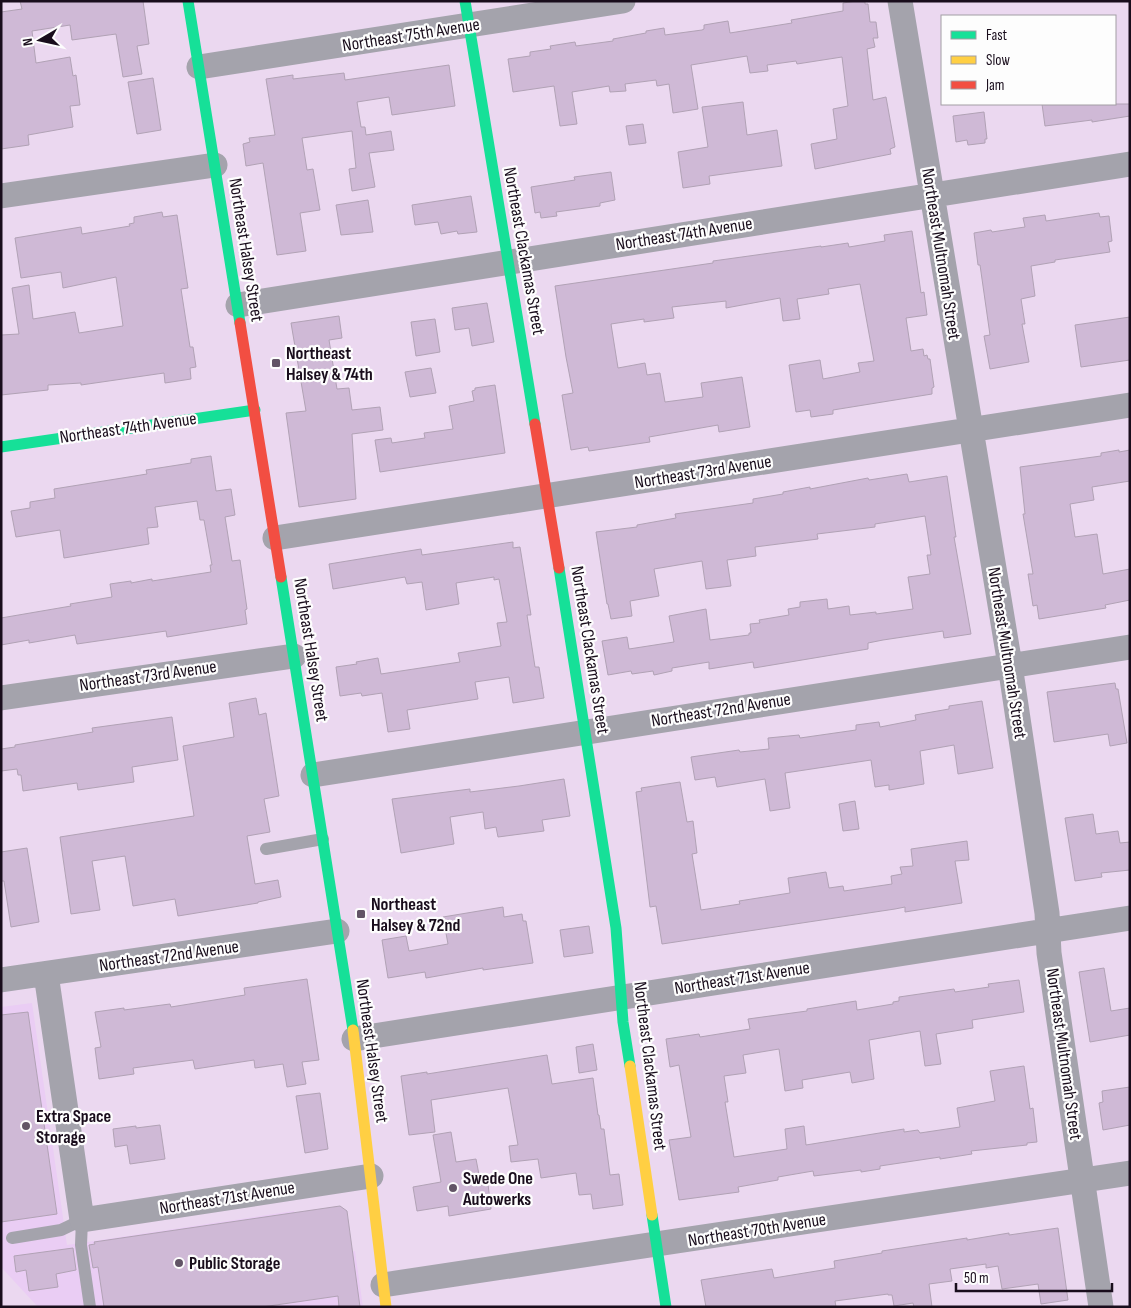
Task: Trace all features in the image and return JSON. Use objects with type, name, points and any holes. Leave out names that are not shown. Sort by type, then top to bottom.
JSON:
[{"type":"street","name":"Northeast Halsey Street","points":[[188,1],[255,410],[354,1039],[388,1300]]},
{"type":"street","name":"Northeast Clackamas Street","points":[[464,1],[586,731],[616,928],[623,1022],[666,1307]]},
{"type":"street","name":"Northeast 75th Avenue","points":[[199,67],[623,1]]},
{"type":"street","name":"Northeast Multnomah Street","points":[[900,1],[1010,665],[1048,913],[1049,953],[1101,1307]]},
{"type":"street","name":"Northeast 74th Avenue","points":[[238,305],[1130,164]]},
{"type":"street","points":[[1,196],[215,165]]},
{"type":"street","name":"Northeast 73rd Avenue","points":[[275,538],[1130,405]]},
{"type":"street","name":"Northeast 74th Avenue","points":[[1,447],[255,410]]},
{"type":"street","name":"Northeast 72nd Avenue","points":[[313,775],[1130,647]]},
{"type":"street","name":"Northeast 73rd Avenue","points":[[1,698],[294,656]]},
{"type":"street","name":"Northeast 71st Avenue","points":[[354,1039],[1130,918]]},
{"type":"street","name":"Northeast 72nd Avenue","points":[[1,980],[337,931]]},
{"type":"street","points":[[46,974],[82,1220]]},
{"type":"street","name":"Northeast 70th Avenue","points":[[388,1300],[657,1245],[1130,1173]]},
{"type":"street","name":"Northeast 71st Avenue","points":[[82,1220],[372,1176]]},
{"type":"lane","points":[[266,849],[323,839]]},
{"type":"lane","points":[[12,1238],[61,1230],[82,1220],[81,1245],[90,1307]]},
{"type":"shaded area","name":"Public Storage","points":[[32,1003],[67,1245],[294,1211],[301,1258],[355,1251],[363,1307],[38,1307],[1,1267],[1,1007]]},
{"type":"building","points":[[20,1],[143,1],[149,44],[137,46],[142,74],[123,77],[116,34],[72,40],[70,25],[32,31],[36,63],[70,57],[73,76],[76,75],[80,105],[70,106],[73,127],[28,135],[29,145],[1,149],[1,12],[22,9]]},
{"type":"building","points":[[865,1],[865,4],[868,4],[870,22],[876,22],[878,38],[873,38],[875,47],[867,49],[873,100],[886,97],[895,147],[890,149],[891,154],[815,169],[811,144],[837,139],[833,109],[848,106],[842,57],[797,64],[796,61],[767,65],[768,71],[750,73],[747,56],[691,65],[698,109],[673,113],[669,84],[657,86],[656,80],[625,84],[626,91],[610,92],[609,86],[572,92],[577,124],[560,126],[554,86],[513,92],[508,59],[530,56],[530,52],[551,49],[550,46],[575,42],[576,46],[613,41],[613,39],[664,28],[665,35],[702,30],[704,25],[728,21],[730,33],[792,23],[791,20],[843,11],[843,3]]},
{"type":"building","points":[[449,65],[455,106],[392,115],[389,97],[357,102],[361,127],[365,127],[366,135],[391,131],[394,150],[369,153],[375,187],[352,191],[349,169],[356,168],[352,131],[302,138],[307,170],[313,169],[320,210],[300,213],[306,251],[277,255],[263,163],[246,166],[243,144],[250,142],[249,138],[275,135],[266,79],[293,75],[293,79],[344,73],[345,80]]},
{"type":"building","points":[[153,78],[161,130],[137,134],[128,82]]},
{"type":"building","points":[[743,102],[747,135],[777,130],[782,166],[709,176],[710,184],[683,188],[678,152],[708,147],[702,107]]},
{"type":"building","points":[[1130,104],[1130,116],[1092,122],[1092,120],[1045,126],[1042,105]]},
{"type":"building","points":[[984,112],[987,139],[985,139],[985,143],[968,145],[967,140],[956,142],[953,116]]},
{"type":"building","points":[[643,124],[646,143],[629,145],[626,126]]},
{"type":"building","points":[[611,172],[615,200],[600,203],[600,206],[556,212],[557,216],[541,218],[540,212],[535,213],[531,187],[575,180],[574,177]]},
{"type":"building","points":[[471,196],[477,232],[458,234],[457,231],[441,234],[438,222],[415,225],[412,205]]},
{"type":"building","points":[[368,200],[373,232],[341,235],[336,205]]},
{"type":"building","points":[[162,212],[163,217],[177,215],[188,288],[181,289],[190,347],[193,347],[196,367],[190,368],[191,379],[165,383],[164,373],[81,385],[81,383],[48,385],[48,390],[1,395],[1,335],[19,334],[12,288],[29,285],[33,319],[75,312],[79,333],[123,326],[116,277],[63,288],[61,272],[21,278],[15,238],[81,227],[82,234],[130,226],[129,224],[134,223],[134,217]]},
{"type":"building","points":[[1099,213],[1100,217],[1109,216],[1112,241],[1108,242],[1110,252],[1055,260],[1055,262],[1031,266],[1035,296],[1021,299],[1025,324],[1022,324],[1029,362],[990,369],[984,336],[990,335],[974,233],[1025,227],[1023,218],[1045,215],[1046,221]]},
{"type":"building","points":[[912,231],[921,293],[924,292],[927,315],[906,318],[911,351],[923,349],[924,356],[927,355],[928,359],[930,359],[934,387],[932,388],[932,394],[833,410],[833,414],[811,417],[810,410],[796,412],[789,365],[820,360],[823,379],[860,372],[858,363],[874,361],[860,284],[828,289],[829,294],[797,299],[800,319],[783,321],[780,298],[726,308],[726,301],[672,307],[674,318],[644,322],[644,319],[611,324],[618,368],[645,363],[647,375],[660,373],[665,402],[703,397],[701,383],[742,377],[750,427],[719,432],[718,425],[649,437],[650,442],[589,451],[588,447],[571,450],[562,395],[573,393],[555,286],[821,246],[848,243],[849,247],[885,241],[884,235]]},
{"type":"building","points":[[487,303],[494,342],[472,346],[469,328],[455,330],[452,308]]},
{"type":"building","points":[[339,316],[342,338],[329,340],[337,389],[349,388],[352,410],[380,407],[383,430],[352,434],[356,499],[299,507],[286,413],[306,411],[291,323]]},
{"type":"building","points":[[1130,317],[1130,360],[1081,367],[1075,325]]},
{"type":"building","points":[[435,319],[440,352],[416,356],[411,322]]},
{"type":"building","points":[[431,368],[436,393],[410,397],[405,372]]},
{"type":"building","points":[[495,385],[505,453],[380,472],[375,440],[391,438],[392,443],[425,438],[424,433],[453,429],[449,406],[474,401],[472,391],[475,388]]},
{"type":"building","points":[[1119,450],[1119,452],[1130,450],[1130,481],[1092,487],[1094,500],[1070,504],[1075,537],[1097,534],[1103,574],[1130,569],[1130,600],[1105,605],[1106,608],[1039,619],[1037,605],[1033,606],[1028,574],[1033,574],[1023,514],[1025,514],[1020,467],[1101,456],[1101,453]]},
{"type":"building","points":[[211,456],[216,491],[231,489],[235,515],[225,517],[232,561],[240,560],[247,609],[245,610],[247,624],[167,637],[166,631],[77,644],[75,635],[29,643],[29,640],[1,645],[1,618],[112,597],[110,584],[152,579],[152,581],[211,572],[210,565],[212,565],[204,520],[200,520],[197,501],[155,507],[158,527],[147,528],[149,544],[64,558],[60,530],[16,537],[11,511],[30,508],[30,502],[55,498],[54,489],[147,474],[146,470],[191,463],[191,459]]},
{"type":"building","points":[[907,474],[909,482],[947,476],[956,537],[954,537],[971,634],[944,638],[943,631],[883,640],[868,643],[868,649],[754,668],[753,662],[709,669],[709,662],[672,668],[672,671],[654,675],[653,671],[632,674],[631,671],[608,675],[602,641],[627,637],[629,649],[674,642],[669,616],[706,609],[710,640],[749,635],[751,633],[750,624],[760,623],[759,620],[789,615],[788,609],[800,607],[800,602],[827,599],[828,609],[849,606],[850,615],[913,609],[908,577],[930,574],[927,555],[931,555],[925,516],[875,524],[875,527],[817,534],[818,539],[755,547],[756,556],[727,560],[731,586],[706,589],[702,561],[654,569],[659,596],[630,601],[632,616],[611,619],[596,532],[637,527],[637,525],[676,518],[675,514],[753,503],[753,499],[783,494],[783,492],[868,478],[869,480]]},
{"type":"building","points":[[513,542],[513,548],[520,547],[531,615],[527,615],[535,667],[539,667],[544,698],[513,703],[509,677],[475,682],[478,699],[407,710],[410,729],[388,732],[382,693],[362,696],[361,693],[340,696],[336,667],[378,658],[381,674],[460,662],[458,653],[501,646],[497,623],[507,622],[499,579],[494,580],[494,577],[456,583],[459,604],[426,610],[422,582],[407,584],[405,577],[333,589],[329,564],[421,549],[422,555]]},
{"type":"building","points":[[1115,683],[1116,689],[1118,689],[1127,743],[1110,746],[1108,734],[1054,742],[1047,692]]},
{"type":"building","points":[[256,698],[259,715],[266,713],[279,796],[264,799],[270,832],[247,836],[255,884],[278,880],[281,897],[258,903],[178,916],[175,899],[133,906],[125,856],[92,861],[100,910],[71,914],[60,837],[194,816],[183,746],[234,737],[229,703]]},
{"type":"building","points":[[982,701],[993,768],[958,774],[954,745],[920,751],[924,784],[889,790],[889,785],[875,787],[871,760],[785,773],[790,808],[770,811],[765,779],[717,787],[715,777],[695,780],[691,757],[739,750],[740,752],[769,749],[768,738],[799,735],[800,738],[856,730],[856,725],[879,722],[880,727],[916,720],[915,715],[949,709],[949,706]]},
{"type":"building","points":[[172,717],[178,760],[132,767],[134,782],[78,790],[77,783],[23,791],[21,775],[18,775],[17,769],[1,771],[1,749],[93,732],[92,728]]},
{"type":"building","points":[[564,779],[570,816],[542,820],[544,831],[498,837],[496,827],[485,829],[483,812],[450,817],[454,844],[401,853],[392,799],[470,789],[470,792]]},
{"type":"building","points":[[680,782],[687,822],[693,821],[697,853],[692,854],[701,910],[740,904],[739,901],[790,893],[788,878],[826,872],[829,888],[843,886],[844,891],[892,884],[891,876],[902,874],[900,867],[913,866],[911,849],[967,841],[969,860],[955,861],[962,903],[905,912],[905,907],[662,944],[656,906],[650,907],[636,792],[642,791],[641,788]]},
{"type":"building","points":[[855,801],[859,829],[843,831],[839,804]]},
{"type":"building","points":[[1093,814],[1096,834],[1118,831],[1120,843],[1130,842],[1130,870],[1101,873],[1102,877],[1075,881],[1065,818]]},
{"type":"building","points":[[27,848],[39,922],[11,927],[4,881],[1,881],[1,852]]},
{"type":"building","points":[[503,907],[504,917],[522,914],[523,921],[526,921],[533,963],[483,970],[483,968],[426,978],[425,972],[388,978],[382,940],[406,936],[409,951],[448,944],[443,917]]},
{"type":"building","points":[[589,926],[593,953],[564,957],[560,930]]},
{"type":"building","points":[[1104,968],[1111,1011],[1130,1008],[1130,1035],[1090,1042],[1079,972]]},
{"type":"building","points":[[307,979],[319,1060],[302,1062],[306,1084],[287,1087],[283,1064],[255,1068],[254,1060],[195,1069],[193,1060],[133,1068],[134,1074],[99,1079],[95,1048],[101,1047],[95,1012],[170,1004],[171,1007],[245,995],[244,988]]},
{"type":"building","points":[[1019,980],[1024,1012],[972,1020],[973,1028],[936,1034],[941,1064],[925,1066],[920,1031],[869,1040],[874,1079],[852,1083],[850,1072],[802,1080],[803,1088],[785,1091],[779,1049],[743,1055],[746,1073],[724,1076],[728,1102],[725,1102],[734,1157],[787,1149],[785,1129],[804,1126],[806,1145],[904,1129],[904,1132],[918,1130],[920,1133],[960,1127],[957,1108],[995,1101],[990,1071],[1024,1066],[1030,1109],[1033,1108],[1037,1142],[1027,1143],[1027,1145],[971,1151],[972,1154],[940,1159],[940,1157],[880,1166],[880,1169],[861,1172],[861,1170],[814,1176],[813,1171],[738,1187],[739,1192],[679,1200],[669,1140],[691,1137],[679,1065],[670,1067],[666,1039],[699,1034],[700,1037],[750,1029],[748,1019],[807,1011],[807,1009],[856,1001],[857,1010],[893,1004],[893,1002],[899,1001],[899,997],[954,989],[955,992],[989,987],[988,984]]},
{"type":"building","name":"Extra Space Storage","points":[[28,1012],[57,1214],[1,1222],[1,1015]]},
{"type":"building","points":[[593,1044],[597,1070],[579,1073],[576,1047]]},
{"type":"building","points":[[547,1055],[552,1084],[593,1078],[601,1129],[604,1129],[610,1175],[619,1174],[623,1205],[593,1209],[591,1194],[579,1195],[576,1173],[541,1178],[538,1159],[511,1162],[509,1146],[518,1145],[508,1088],[431,1100],[435,1132],[409,1135],[401,1076],[427,1072],[427,1074]]},
{"type":"building","points":[[1130,1087],[1130,1125],[1103,1130],[1099,1103],[1103,1102],[1102,1091]]},
{"type":"building","points":[[320,1093],[328,1149],[305,1153],[296,1096]]},
{"type":"building","points":[[160,1125],[165,1159],[130,1164],[127,1145],[115,1147],[113,1129]]},
{"type":"building","points":[[451,1132],[456,1162],[476,1159],[481,1185],[488,1184],[491,1209],[449,1216],[448,1206],[417,1211],[413,1187],[441,1182],[433,1135]]},
{"type":"building","name":"Public Storage","points":[[340,1206],[347,1211],[360,1307],[339,1307],[338,1296],[262,1307],[104,1307],[98,1267],[93,1268],[89,1245],[95,1244],[94,1242]]},
{"type":"building","points":[[1058,1228],[1068,1300],[1041,1304],[1038,1284],[1002,1289],[998,1266],[986,1268],[986,1264],[950,1269],[952,1281],[929,1284],[932,1307],[914,1307],[913,1303],[894,1306],[892,1295],[888,1294],[835,1301],[836,1307],[706,1307],[701,1280],[772,1269],[774,1278],[835,1268],[834,1261],[882,1253],[882,1251],[967,1238],[967,1240]]},
{"type":"building","points":[[73,1248],[76,1270],[56,1274],[58,1287],[29,1291],[26,1270],[16,1272],[14,1256]]},
{"type":"traffic: fast","points":[[188,1],[240,323]]},
{"type":"traffic: fast","points":[[465,1],[535,424]]},
{"type":"traffic: fast","points":[[1,447],[255,410]]},
{"type":"traffic: fast","points":[[559,568],[616,928],[623,1022],[630,1066]]},
{"type":"traffic: fast","points":[[281,577],[353,1030]]},
{"type":"traffic: fast","points":[[652,1215],[666,1307]]},
{"type":"traffic: slow","points":[[353,1030],[386,1307]]},
{"type":"traffic: slow","points":[[630,1066],[652,1215]]},
{"type":"traffic: jam","points":[[240,323],[281,577]]},
{"type":"traffic: jam","points":[[535,424],[559,568]]},
{"type":"place","name":"Northeast Halsey & 74th","points":[[276,363]]},
{"type":"place","name":"Northeast Halsey & 72nd","points":[[361,914]]},
{"type":"place","name":"Extra Space Storage","points":[[26,1126]]},
{"type":"place","name":"Swede One Autowerks","points":[[453,1188]]},
{"type":"place","name":"Public Storage","points":[[179,1263]]}]
